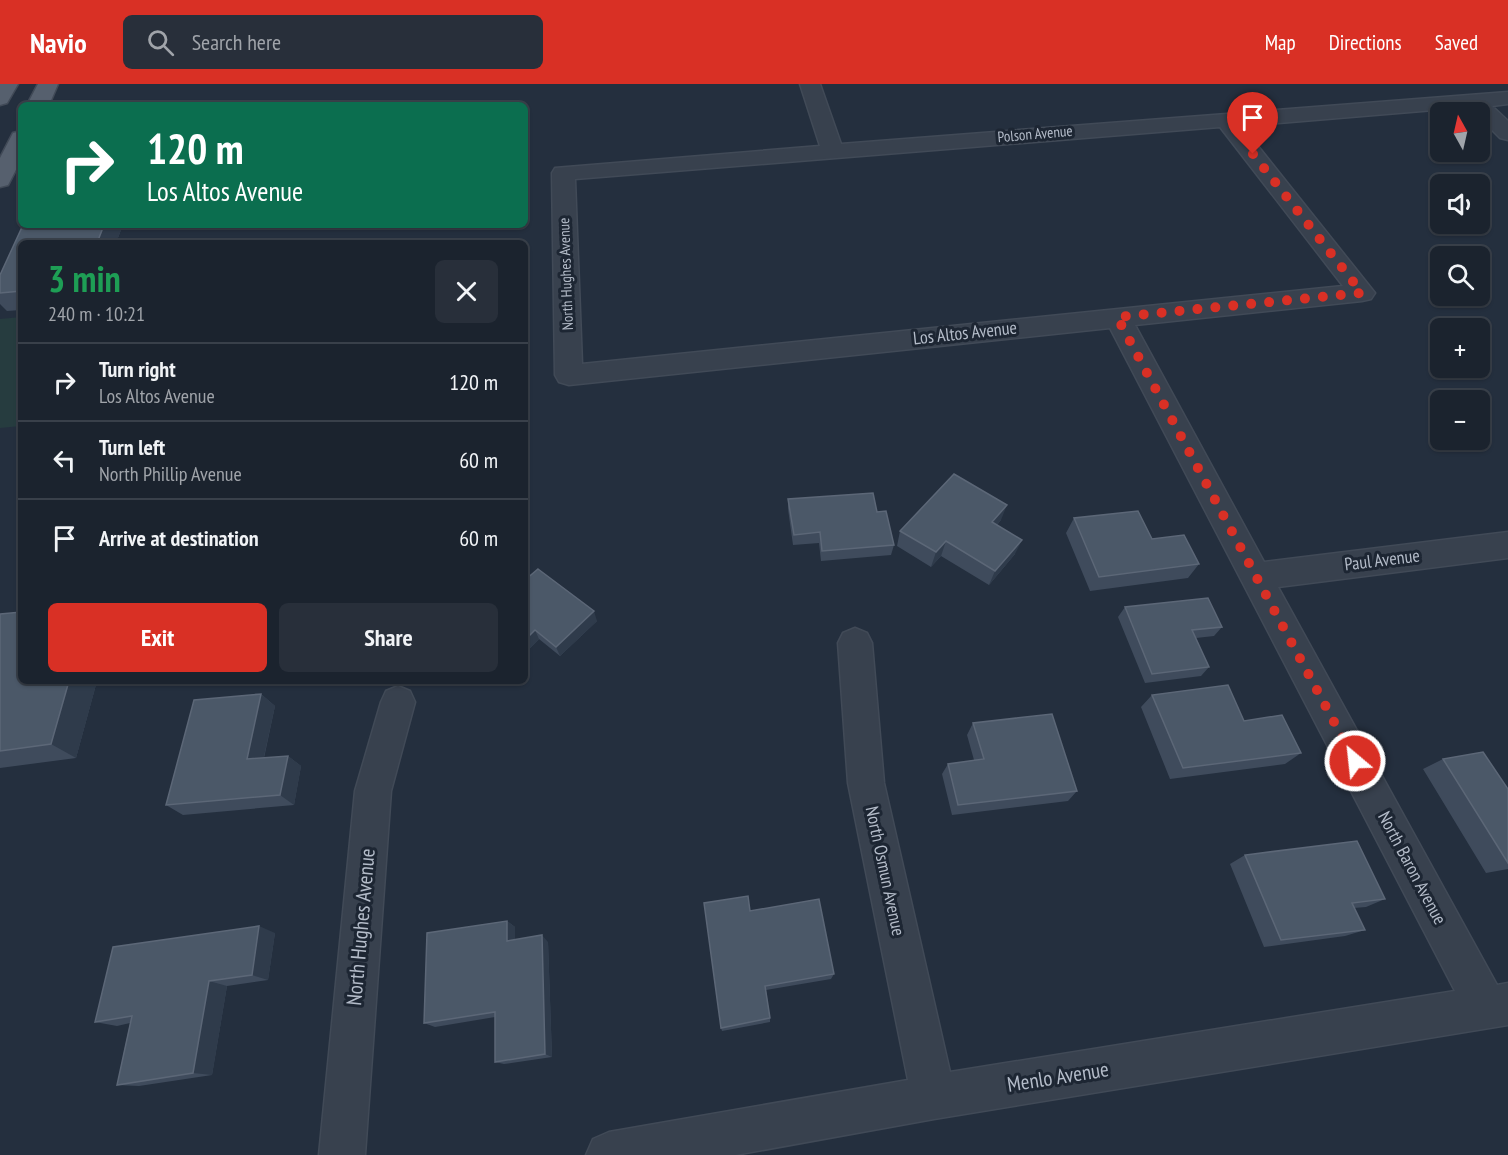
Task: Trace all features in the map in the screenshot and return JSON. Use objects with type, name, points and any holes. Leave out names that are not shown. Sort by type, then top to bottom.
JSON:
[{"type":"main road","points":[[0,99],[8,84]]},
{"type":"main road","points":[[39,102],[48,84]]},
{"type":"main road","points":[[0,180],[18,144]]},
{"type":"street","points":[[810,84],[832,150]]},
{"type":"street","name":"Polson Avenue","points":[[562,173],[1508,98]]},
{"type":"street","points":[[1474,100],[1508,133]]},
{"type":"street","name":"Los Altos Avenue","points":[[569,375],[1362,293],[1225,119]]},
{"type":"street","name":"North Hughes Avenue","points":[[562,173],[569,375]]},
{"type":"street","name":"North Baron Avenue","points":[[1117,317],[1256,576],[1497,1006]]},
{"type":"street","name":"Paul Avenue","points":[[1256,576],[1508,545]]},
{"type":"street","name":"North Osmun Avenue","points":[[855,643],[866,783],[934,1097]]},
{"type":"street","name":"North Hughes Avenue","points":[[342,1155],[373,791],[398,702]]},
{"type":"street","name":"Menlo Avenue","points":[[609,1155],[934,1097],[1497,1006]]},
{"type":"green space","points":[[18,317],[18,426],[0,428],[0,319]]},
{"type":"building","points":[[22,228],[103,228],[98,240],[18,240],[18,291],[0,293],[0,275]]},
{"type":"building","points":[[954,474],[1007,505],[992,522],[1022,540],[995,571],[946,541],[936,552],[900,531]]},
{"type":"building","points":[[873,493],[877,512],[886,511],[894,545],[822,551],[820,532],[794,535],[788,499]]},
{"type":"building","points":[[1138,511],[1152,539],[1184,535],[1199,564],[1099,577],[1074,518]]},
{"type":"building","points":[[538,569],[594,611],[556,647],[535,630],[528,637],[528,577]]},
{"type":"building","points":[[1208,598],[1222,627],[1192,630],[1209,667],[1152,674],[1125,607]]},
{"type":"building","points":[[18,612],[18,684],[68,684],[51,744],[0,751],[0,614]]},
{"type":"building","points":[[1228,685],[1244,721],[1282,715],[1301,753],[1183,768],[1152,695]]},
{"type":"building","points":[[261,694],[247,759],[288,756],[280,795],[166,805],[194,700]]},
{"type":"building","points":[[1052,714],[1077,791],[958,805],[948,764],[984,759],[973,723]]},
{"type":"building","points":[[1483,752],[1508,789],[1508,863],[1443,759]]},
{"type":"building","points":[[1357,841],[1385,899],[1352,903],[1365,930],[1281,940],[1245,855]]},
{"type":"building","points":[[748,896],[750,911],[819,899],[834,974],[765,986],[770,1018],[721,1028],[704,903]]},
{"type":"building","points":[[507,921],[507,941],[542,935],[545,1054],[495,1062],[495,1012],[424,1023],[427,933]]},
{"type":"building","points":[[259,926],[252,975],[209,981],[193,1073],[117,1085],[132,1016],[95,1022],[113,947]]},
{"type":"route","points":[[1253,154],[1362,293],[1117,317],[1355,761]]}]
